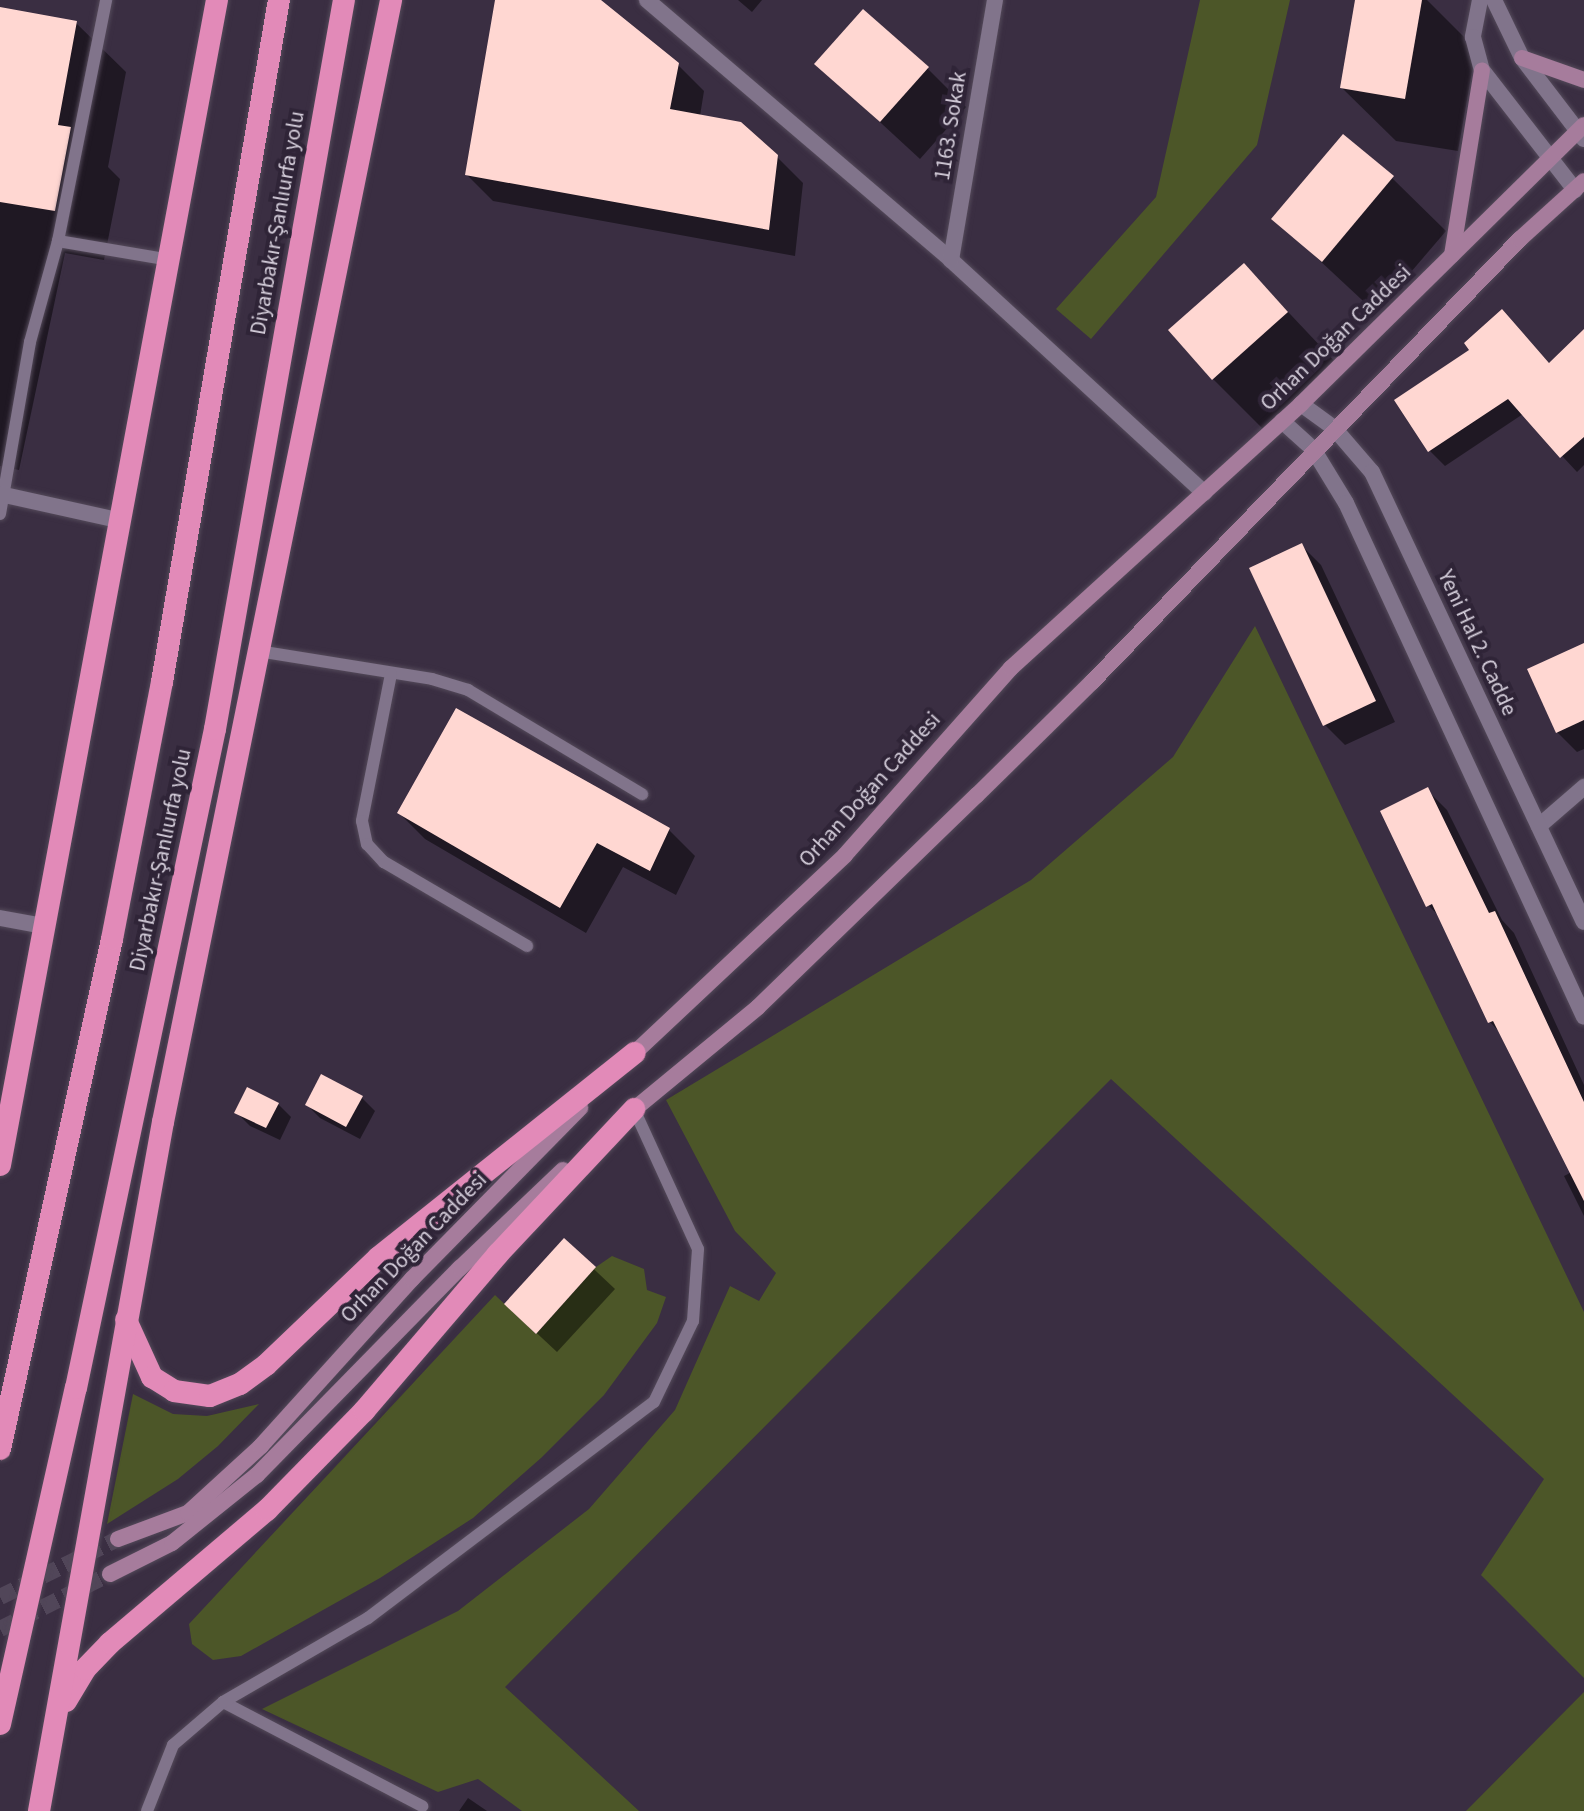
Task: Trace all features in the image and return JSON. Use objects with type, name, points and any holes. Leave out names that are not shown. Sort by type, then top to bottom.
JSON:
[{"type":"highway","points":[[0,1165],[217,0]]},
{"type":"highway","name":"Diyarbakır-Şanlıurfa yolu","points":[[0,1449],[112,939],[156,712],[279,0]]},
{"type":"highway","name":"Diyarbakır-Şanlıurfa yolu","points":[[0,1724],[76,1388],[215,729],[344,0]]},
{"type":"highway","points":[[39,1811],[59,1713],[126,1320],[391,0]]},
{"type":"highway","points":[[126,1320],[152,1377],[174,1391],[210,1396],[240,1384],[266,1365],[379,1257],[635,1053]]},
{"type":"highway","points":[[59,1713],[85,1669],[110,1643],[267,1510],[364,1411],[498,1254],[634,1109]]},
{"type":"main road","points":[[1522,58],[1584,80]]},
{"type":"main road","points":[[1452,255],[1482,70]]},
{"type":"main road","name":"Orhan Doğan Caddesi","points":[[118,1539],[188,1513],[261,1446],[412,1279],[635,1053],[845,855],[1011,668],[1301,404],[1548,160],[1582,132]]},
{"type":"main road","points":[[110,1574],[172,1543],[257,1475],[460,1268],[586,1148],[758,1007],[1092,682],[1313,449],[1520,239],[1579,186]]},
{"type":"street","points":[[647,0],[951,260],[1204,493]]},
{"type":"street","name":"1163. Sokak","points":[[951,260],[995,0]]},
{"type":"street","points":[[1480,0],[1473,37],[1482,70],[1548,160],[1579,186]]},
{"type":"street","points":[[1494,0],[1522,58],[1582,132]]},
{"type":"street","name":"Yeni Hal 2. Cadde","points":[[1301,404],[1334,428],[1372,472],[1584,922]]},
{"type":"street","points":[[1282,421],[1313,449],[1346,503],[1584,1017]]},
{"type":"street","points":[[2,494],[122,521]]},
{"type":"street","points":[[1539,826],[1584,787]]},
{"type":"street","points":[[0,918],[44,926]]},
{"type":"lane","points":[[0,514],[30,342],[58,241],[106,0]]},
{"type":"lane","points":[[58,241],[170,260]]},
{"type":"lane","points":[[258,651],[432,679],[468,690],[642,794]]},
{"type":"lane","points":[[391,674],[362,821],[367,844],[384,862],[527,946]]},
{"type":"lane","points":[[147,1811],[173,1745],[223,1702],[368,1618],[654,1402],[693,1321],[698,1249],[634,1109]]},
{"type":"lane","points":[[223,1702],[422,1806]]},
{"type":"green space","points":[[1200,0],[1290,0],[1257,145],[1091,339],[1056,309],[1156,197]]},
{"type":"green space","points":[[1255,626],[1584,1312],[1584,1678],[1481,1575],[1544,1479],[1111,1079],[505,1687],[639,1811],[522,1811],[478,1779],[438,1792],[262,1709],[458,1611],[589,1509],[675,1410],[730,1286],[759,1301],[776,1273],[735,1231],[666,1100],[1031,880],[1173,757]]},
{"type":"green space","points":[[612,1256],[644,1269],[647,1290],[666,1297],[657,1323],[604,1395],[541,1458],[473,1518],[380,1578],[241,1656],[213,1660],[192,1644],[189,1624],[495,1295],[536,1334],[596,1267]]},
{"type":"green space","points":[[133,1394],[173,1414],[207,1416],[259,1404],[218,1446],[178,1479],[107,1524]]},
{"type":"green space","points":[[1584,1692],[1584,1811],[1466,1811]]},
{"type":"building","points":[[495,0],[601,0],[679,63],[670,109],[741,122],[778,155],[769,230],[465,175]]},
{"type":"building","points":[[1355,0],[1422,0],[1405,99],[1340,88]]},
{"type":"building","points":[[0,7],[77,21],[58,125],[71,127],[55,211],[0,202]]},
{"type":"building","points":[[863,9],[929,67],[880,122],[814,64]]},
{"type":"building","points":[[1343,134],[1394,176],[1322,262],[1271,219]]},
{"type":"building","points":[[1244,263],[1288,312],[1212,380],[1168,330]]},
{"type":"building","points":[[1502,309],[1549,363],[1584,329],[1584,437],[1560,458],[1508,399],[1428,452],[1394,400],[1469,350],[1464,343]]},
{"type":"building","points":[[1302,543],[1376,701],[1323,726],[1249,568]]},
{"type":"building","points":[[1584,643],[1584,720],[1556,733],[1527,669]]},
{"type":"building","points":[[456,708],[670,828],[650,871],[597,843],[560,908],[397,813]]},
{"type":"building","points":[[1428,787],[1489,913],[1495,911],[1584,1102],[1584,1201],[1493,1021],[1488,1023],[1432,904],[1426,907],[1380,811]]},
{"type":"building","points":[[321,1074],[363,1096],[346,1127],[305,1105]]},
{"type":"building","points":[[247,1087],[279,1103],[266,1128],[234,1113]]},
{"type":"building","points":[[564,1238],[596,1267],[536,1334],[504,1304]]},
{"type":"tunnel","points":[[0,1597],[118,1539]]},
{"type":"tunnel","points":[[0,1629],[110,1574]]}]
